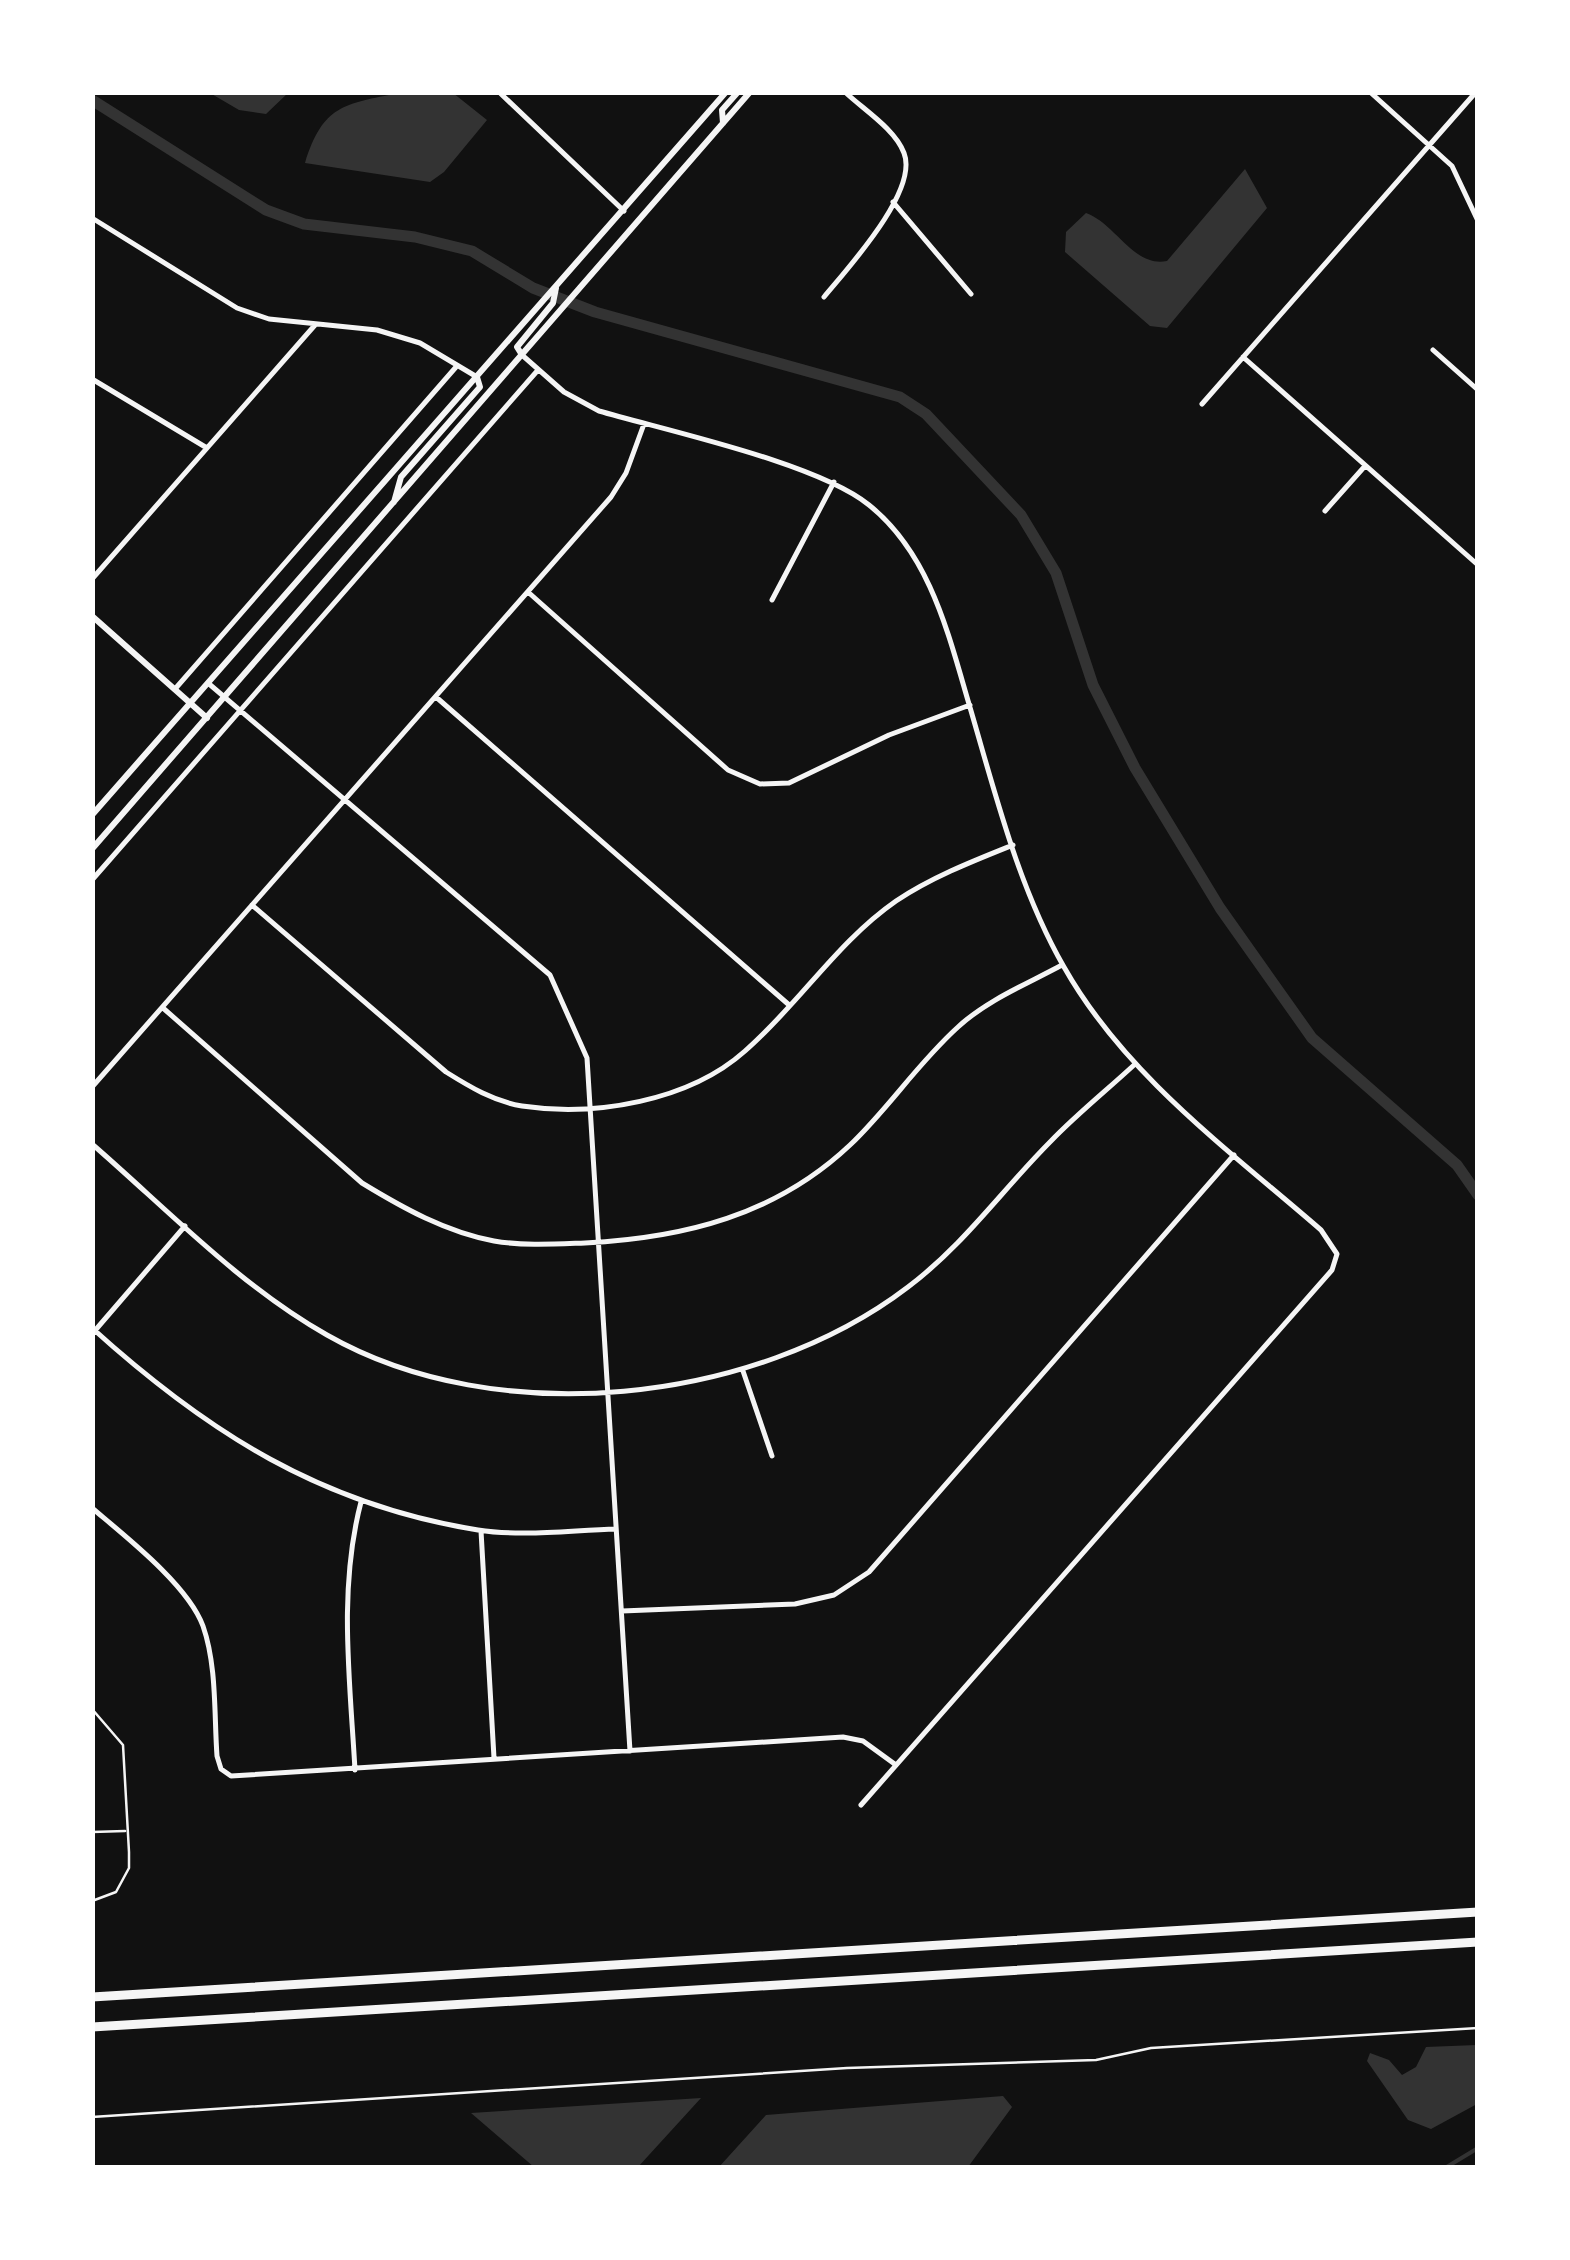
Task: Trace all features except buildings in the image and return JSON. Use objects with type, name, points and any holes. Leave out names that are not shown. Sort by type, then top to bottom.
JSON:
[{"type":"highway","points":[[92,1997],[1478,1912]]},
{"type":"highway","points":[[92,2028],[1478,1942]]},
{"type":"street","points":[[499,92],[624,210]]},
{"type":"street","points":[[92,815],[726,92]]},
{"type":"street","points":[[722,124],[722,110],[738,92]]},
{"type":"street","points":[[92,849],[750,92]]},
{"type":"street","points":[[824,297],[868,244],[907,171],[905,155],[896,139],[845,92]]},
{"type":"street","points":[[1370,92],[1452,166],[1478,221]]},
{"type":"street","points":[[1202,404],[1432,148],[1476,92]]},
{"type":"street","points":[[893,202],[971,294]]},
{"type":"street","points":[[92,218],[236,308],[270,319],[377,330],[420,343],[477,377],[480,387],[401,476],[394,503]]},
{"type":"street","points":[[556,287],[553,303],[516,347],[564,392],[599,411],[834,482],[871,506],[925,571],[1013,845],[1062,965],[1134,1064],[1322,1230],[1337,1254],[1336,1263],[861,1805]]},
{"type":"street","points":[[92,580],[315,325]]},
{"type":"street","points":[[1433,350],[1478,390]]},
{"type":"street","points":[[1243,358],[1478,565]]},
{"type":"street","points":[[175,689],[456,367]]},
{"type":"street","points":[[92,880],[538,370]]},
{"type":"street","points":[[92,379],[207,448]]},
{"type":"street","points":[[92,1087],[610,497],[626,473],[644,424]]},
{"type":"street","points":[[1325,512],[1365,466]]},
{"type":"street","points":[[772,600],[834,482]]},
{"type":"street","points":[[528,592],[728,770],[760,784],[789,783],[889,734],[970,705]]},
{"type":"street","points":[[92,616],[208,718]]},
{"type":"street","points":[[208,683],[550,976],[587,1058],[587,1107],[600,1242],[605,1391],[630,1751]]},
{"type":"street","points":[[436,697],[789,1004]]},
{"type":"street","points":[[252,905],[446,1072],[482,1094],[522,1106],[587,1107],[674,1092],[704,1080],[745,1052],[844,945],[896,901],[956,868],[1013,845]]},
{"type":"street","points":[[164,1008],[362,1183],[398,1206],[441,1226],[495,1241],[600,1242],[684,1233],[715,1224],[797,1186],[849,1146],[957,1028],[981,1009],[1062,965]]},
{"type":"street","points":[[92,1144],[268,1297],[326,1335],[374,1358],[419,1373],[519,1392],[654,1388],[744,1371],[850,1327],[908,1287],[962,1242],[1050,1141],[1134,1064]]},
{"type":"street","points":[[622,1611],[796,1604],[834,1594],[869,1572],[1234,1155]]},
{"type":"street","points":[[186,1226],[93,1331],[181,1405],[264,1460],[361,1502],[481,1531],[616,1529]]},
{"type":"street","points":[[744,1371],[772,1456]]},
{"type":"street","points":[[354,1770],[346,1605],[351,1542],[361,1502]]},
{"type":"street","points":[[92,1508],[172,1582],[202,1622],[210,1653],[217,1756],[221,1769],[231,1776],[843,1736],[862,1741],[896,1765]]},
{"type":"street","points":[[481,1531],[494,1758]]},
{"type":"lane","points":[[92,1709],[110,1724],[123,1745],[129,1868],[116,1892],[92,1900]]},
{"type":"lane","points":[[92,1832],[125,1831]]},
{"type":"path","points":[[92,2117],[847,2068],[1096,2060],[1151,2048],[1478,2028]]},
{"type":"shaded area","points":[[210,93],[288,93],[266,114],[239,110]]},
{"type":"shaded area","points":[[399,93],[453,93],[487,120],[444,172],[430,182],[305,163],[320,129],[338,110]]},
{"type":"shaded area","points":[[1245,169],[1267,208],[1167,328],[1150,326],[1065,252],[1066,232],[1086,213],[1144,258],[1167,261]]},
{"type":"shaded area","points":[[1477,2045],[1477,2104],[1431,2129],[1408,2120],[1367,2061],[1370,2053],[1389,2060],[1402,2075],[1416,2067],[1426,2047]]},
{"type":"shaded area","points":[[1003,2096],[1012,2107],[968,2167],[719,2167],[766,2115]]},
{"type":"shaded area","points":[[701,2098],[638,2167],[534,2167],[471,2113]]},
{"type":"waterway","points":[[92,100],[266,210],[304,224],[415,237],[472,251],[533,288],[595,312],[900,397],[926,414],[1021,515],[1056,573],[1093,685],[1135,768],[1220,908],[1312,1038],[1457,1165],[1478,1195]]},
{"type":"waterway","points":[[1445,2168],[1478,2148]]}]
